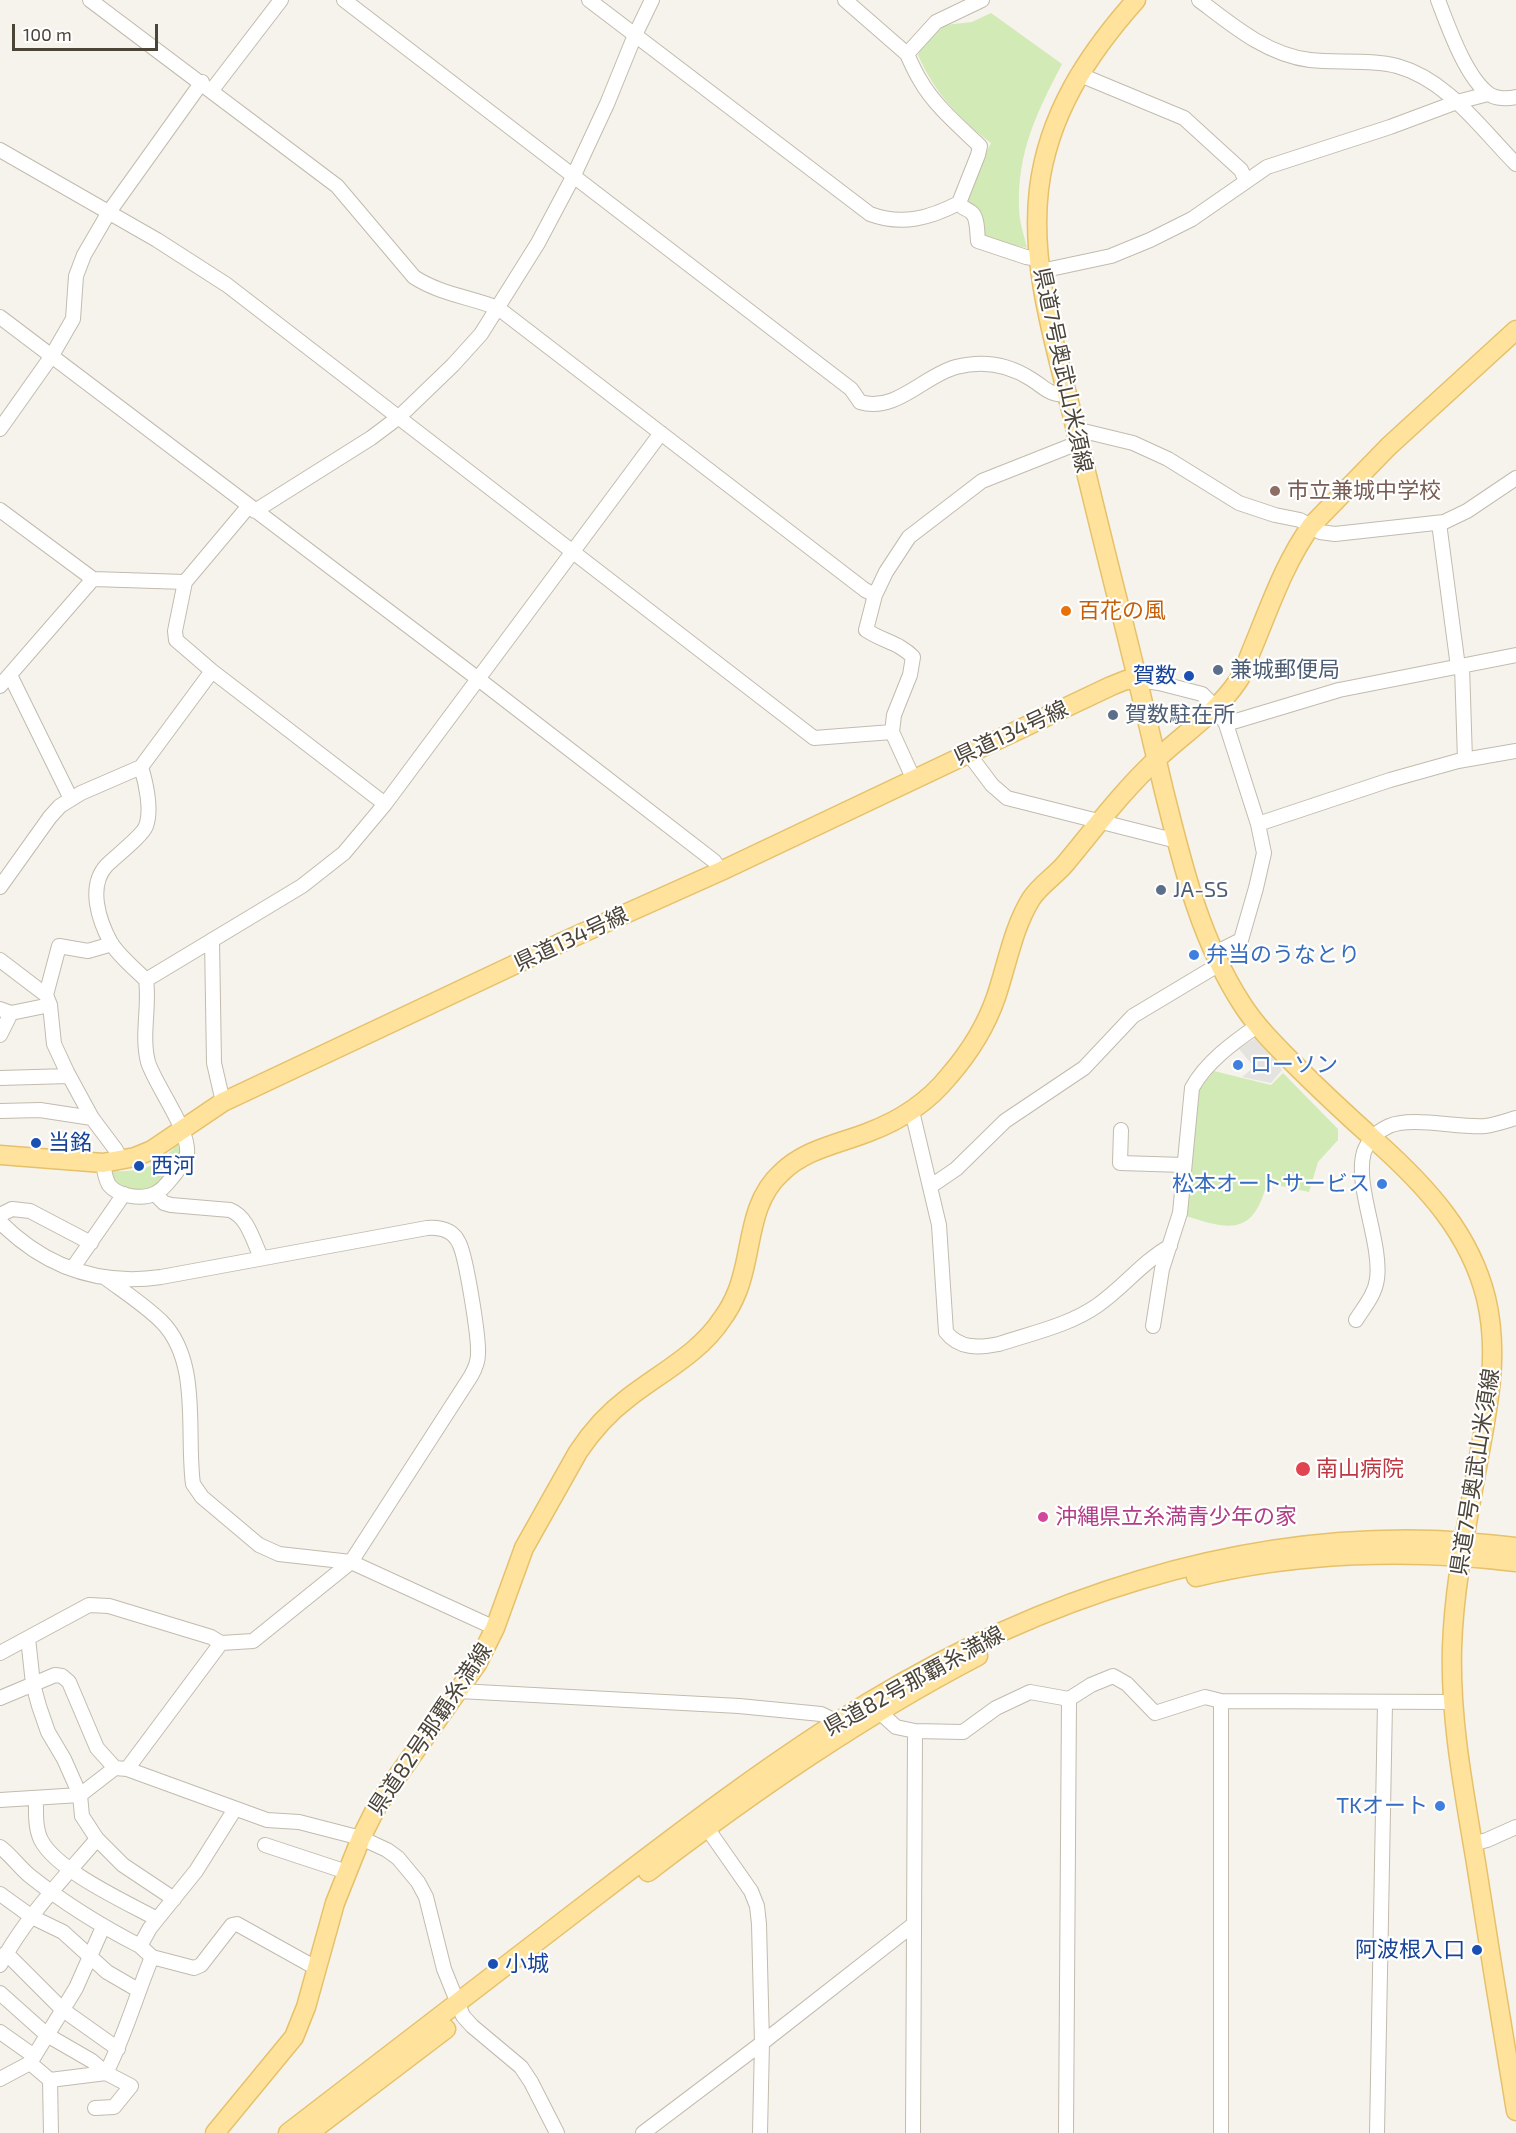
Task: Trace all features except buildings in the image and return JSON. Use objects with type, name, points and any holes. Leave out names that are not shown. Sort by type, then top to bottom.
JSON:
[{"type":"main road","name":"県道7号奥武山米須線","points":[[1136,0],[1109,31],[1078,74],[1057,118],[1043,166],[1037,212],[1040,265],[1048,313],[1177,841],[1194,903],[1215,959],[1257,1026],[1423,1187],[1449,1217],[1476,1265],[1486,1296],[1493,1339],[1492,1382],[1453,1621],[1452,1702],[1472,1844],[1511,2053],[1516,2111]]},
{"type":"main road","points":[[1157,759],[1216,708],[1239,679],[1285,570],[1311,525],[1389,446],[1516,330]]},
{"type":"main road","name":"県道134号線","points":[[0,1155],[112,1162],[152,1150],[223,1102],[569,939],[721,871],[1111,686],[1126,680],[1138,680]]},
{"type":"main road","name":"県道82号那覇糸満線","points":[[215,2133],[294,2037],[306,2007],[335,1903],[360,1838],[389,1788],[477,1664],[495,1628],[524,1548],[588,1438],[614,1409],[698,1346],[715,1329],[737,1293],[756,1214],[770,1185],[779,1174],[801,1157],[884,1126],[926,1100],[946,1080],[983,1027],[996,998],[1016,933],[1029,902],[1063,867],[1099,822],[1157,759]]},
{"type":"main road","name":"県道82号那覇糸満線","points":[[309,2133],[700,1816],[785,1756],[874,1701],[947,1672],[1014,1640],[1090,1608],[1168,1584],[1230,1570],[1307,1560],[1516,1547]]},
{"type":"main road","name":"県道82号那覇糸満線","points":[[1463,1549],[1516,1562]]},
{"type":"main road","name":"県道82号那覇糸満線","points":[[288,2133],[792,1767],[874,1701]]},
{"type":"street","points":[[90,0],[338,186],[414,277],[450,294],[498,308],[856,583],[875,595]]},
{"type":"street","points":[[0,429],[51,357],[73,319],[76,276],[84,255],[109,212],[207,86],[281,0]]},
{"type":"street","points":[[344,0],[851,389],[860,402],[877,405],[890,401],[942,372],[970,365],[1001,364],[1011,367],[1052,394],[1067,395]]},
{"type":"street","points":[[589,0],[870,214],[885,220],[916,220],[939,213],[959,203],[980,146],[931,95],[920,80],[907,54],[845,0]]},
{"type":"street","points":[[385,804],[212,671],[176,640],[185,582],[251,509],[371,438],[399,417],[481,334],[538,243],[573,177],[607,104],[634,35],[652,0]]},
{"type":"street","points":[[907,54],[936,22],[982,0]]},
{"type":"street","points":[[1199,0],[1263,46],[1277,52],[1309,60],[1396,66],[1418,75],[1457,102],[1516,164]]},
{"type":"street","points":[[1438,0],[1456,45],[1474,78],[1488,94],[1497,98],[1516,97]]},
{"type":"street","points":[[1078,74],[1184,118],[1241,170],[1246,181]]},
{"type":"street","points":[[959,203],[975,217],[978,242],[1026,257],[1040,265],[1111,256],[1192,219],[1267,167],[1390,127],[1457,102],[1488,94]]},
{"type":"street","points":[[0,150],[109,212],[227,285],[814,738],[892,732]]},
{"type":"street","points":[[0,317],[477,678],[714,861],[721,871]]},
{"type":"street","points":[[146,980],[302,886],[344,853],[385,804],[661,433]]},
{"type":"street","points":[[914,780],[892,732],[894,715],[910,675],[913,657],[900,646],[866,630],[875,595],[886,572],[909,537],[982,481],[1077,436],[1133,443],[1168,459],[1239,503],[1275,515],[1300,520],[1320,531],[1335,534],[1439,523],[1467,511],[1516,478]]},
{"type":"street","points":[[0,510],[93,579],[185,582]]},
{"type":"street","points":[[1439,523],[1460,667],[1465,760]]},
{"type":"street","points":[[0,686],[93,579]]},
{"type":"street","points":[[1226,724],[1339,690],[1516,655]]},
{"type":"street","points":[[0,887],[50,817],[71,799],[141,767],[212,671]]},
{"type":"street","points":[[10,675],[71,799]]},
{"type":"street","points":[[931,1186],[956,1168],[1005,1121],[1084,1068],[1133,1016],[1240,940],[1264,853],[1258,824],[1226,724],[1216,708],[1202,694],[1138,680]]},
{"type":"street","points":[[1258,824],[1390,780],[1465,760],[1516,751]]},
{"type":"street","points":[[968,753],[992,785],[1007,798],[1177,841]]},
{"type":"street","points":[[112,944],[88,951],[59,946],[48,1000],[54,1044],[92,1118],[116,1150],[106,1178],[110,1185],[124,1194],[140,1196],[155,1194],[164,1187],[186,1156],[186,1147],[170,1104],[148,1062],[146,980],[112,944],[98,910],[96,896],[99,877],[104,868],[145,829],[149,816],[141,767]]},
{"type":"street","points":[[212,940],[214,1062],[223,1102]]},
{"type":"street","points":[[0,960],[48,1000]]},
{"type":"street","points":[[0,1035],[5,1011],[48,1000]]},
{"type":"street","points":[[1153,1326],[1161,1277],[1180,1213],[1192,1088],[1197,1078],[1222,1053],[1257,1026]]},
{"type":"street","points":[[0,1078],[69,1076]]},
{"type":"street","points":[[0,1111],[39,1110],[92,1118]]},
{"type":"street","points":[[912,1110],[931,1186],[941,1244],[946,1332],[952,1340],[962,1345],[987,1347],[1082,1315],[1121,1287],[1152,1257],[1170,1246]]},
{"type":"street","points":[[1356,1320],[1371,1298],[1377,1280],[1376,1258],[1363,1174],[1364,1152],[1372,1138],[1392,1125],[1410,1123],[1487,1126],[1516,1118]]},
{"type":"street","points":[[1121,1130],[1120,1163],[1184,1165]]},
{"type":"street","points":[[72,1269],[124,1194]]},
{"type":"street","points":[[155,1194],[171,1205],[230,1210],[236,1213],[244,1220],[261,1257]]},
{"type":"street","points":[[0,1215],[12,1209],[30,1211],[91,1243]]},
{"type":"street","points":[[0,1222],[19,1240],[39,1254],[72,1269],[107,1279],[124,1280],[155,1278],[428,1227],[443,1229],[450,1232],[462,1250],[477,1332],[478,1355],[476,1365],[465,1386],[351,1562],[253,1641],[221,1643],[211,1637],[109,1606],[89,1605],[0,1653]]},
{"type":"street","points":[[107,1279],[152,1313],[178,1343],[187,1379],[192,1476],[197,1491],[269,1551],[292,1556],[351,1562],[495,1628]]},
{"type":"street","points":[[28,1638],[33,1684],[48,1732],[64,1759],[80,1795],[82,1816],[97,1839],[123,1865],[174,1899]]},
{"type":"street","points":[[0,1800],[80,1795],[121,1768],[221,1643]]},
{"type":"street","points":[[0,1698],[55,1676],[62,1676],[69,1682],[97,1748],[121,1768],[267,1820],[299,1822],[360,1838],[387,1850],[398,1858],[418,1882],[428,1904],[444,1969],[460,2010],[472,2026],[521,2067],[557,2133]]},
{"type":"street","points":[[874,1701],[896,1728],[915,1731],[963,1731],[996,1708],[1029,1692],[1069,1699],[1091,1685],[1113,1676],[1127,1684],[1155,1713],[1205,1697],[1221,1701],[1452,1702]]},
{"type":"street","points":[[459,1691],[723,1704],[821,1714],[838,1722]]},
{"type":"street","points":[[1065,2133],[1069,1699]]},
{"type":"street","points":[[1221,1701],[1221,2133]]},
{"type":"street","points":[[1377,2133],[1385,1703]]},
{"type":"street","points":[[913,2133],[915,1731]]},
{"type":"street","points":[[36,1798],[40,1838],[47,1850],[70,1870],[157,1919]]},
{"type":"street","points":[[140,1946],[157,1919],[196,1871],[235,1809]]},
{"type":"street","points":[[707,1827],[751,1891],[757,1906],[762,2043],[760,2133]]},
{"type":"street","points":[[1472,1844],[1516,1827]]},
{"type":"street","points":[[97,1839],[4,1951],[63,2010],[118,2049]]},
{"type":"street","points":[[265,1845],[347,1872]]},
{"type":"street","points":[[0,1847],[25,1872],[51,1892],[103,1927],[140,1946],[152,1958],[194,1968],[201,1965],[232,1925],[237,1924],[316,1968]]},
{"type":"street","points":[[0,1894],[32,1917],[63,1932],[114,1977],[138,1990]]},
{"type":"street","points":[[643,2133],[914,1924]]},
{"type":"street","points":[[0,2079],[32,2060],[76,1988],[103,1927]]},
{"type":"street","points":[[106,2073],[118,2049],[138,1990],[152,1958]]},
{"type":"street","points":[[0,1993],[47,2035],[92,2061],[106,2073],[131,2086],[114,2107],[95,2108]]},
{"type":"street","points":[[0,2032],[32,2060],[50,2080],[51,2133]]},
{"type":"street","points":[[50,2080],[106,2073]]},
{"type":"green space","points":[[991,13],[1062,64],[1030,133],[1021,169],[1019,213],[1027,248],[981,238],[962,201],[991,143],[948,104],[918,55],[924,43],[945,25],[972,22]]},
{"type":"green space","points":[[1214,1071],[1271,1085],[1283,1073],[1338,1129],[1338,1140],[1318,1162],[1309,1192],[1267,1183],[1255,1212],[1238,1225],[1215,1224],[1186,1216],[1197,1092]]},
{"type":"green space","points":[[177,1145],[180,1147],[181,1155],[160,1181],[153,1186],[135,1190],[114,1180],[112,1171],[132,1171],[148,1167],[162,1159]]},
{"type":"shaded area","points":[[1258,1036],[1282,1070],[1271,1083],[1242,1077],[1254,1067],[1239,1049]]},
{"type":"place","name":"市立兼城中学校","points":[[1275,491]]},
{"type":"place","name":"百花の風","points":[[1066,611]]},
{"type":"place","name":"兼城郵便局","points":[[1218,670]]},
{"type":"place","name":"賀数","points":[[1189,676]]},
{"type":"place","name":"賀数駐在所","points":[[1113,715]]},
{"type":"place","name":"JA-SS","points":[[1161,890]]},
{"type":"place","name":"弁当のうなとり","points":[[1194,955]]},
{"type":"place","name":"ローソン","points":[[1238,1065]]},
{"type":"place","name":"当銘","points":[[36,1143]]},
{"type":"place","name":"西河","points":[[139,1166]]},
{"type":"place","name":"松本オートサービス","points":[[1382,1184]]},
{"type":"place","name":"南山病院","points":[[1303,1469]]},
{"type":"place","name":"沖縄県立糸満青少年の家","points":[[1043,1517]]},
{"type":"place","name":"TKオート","points":[[1440,1806]]},
{"type":"place","name":"阿波根入口","points":[[1477,1950]]},
{"type":"place","name":"小城","points":[[493,1964]]}]
